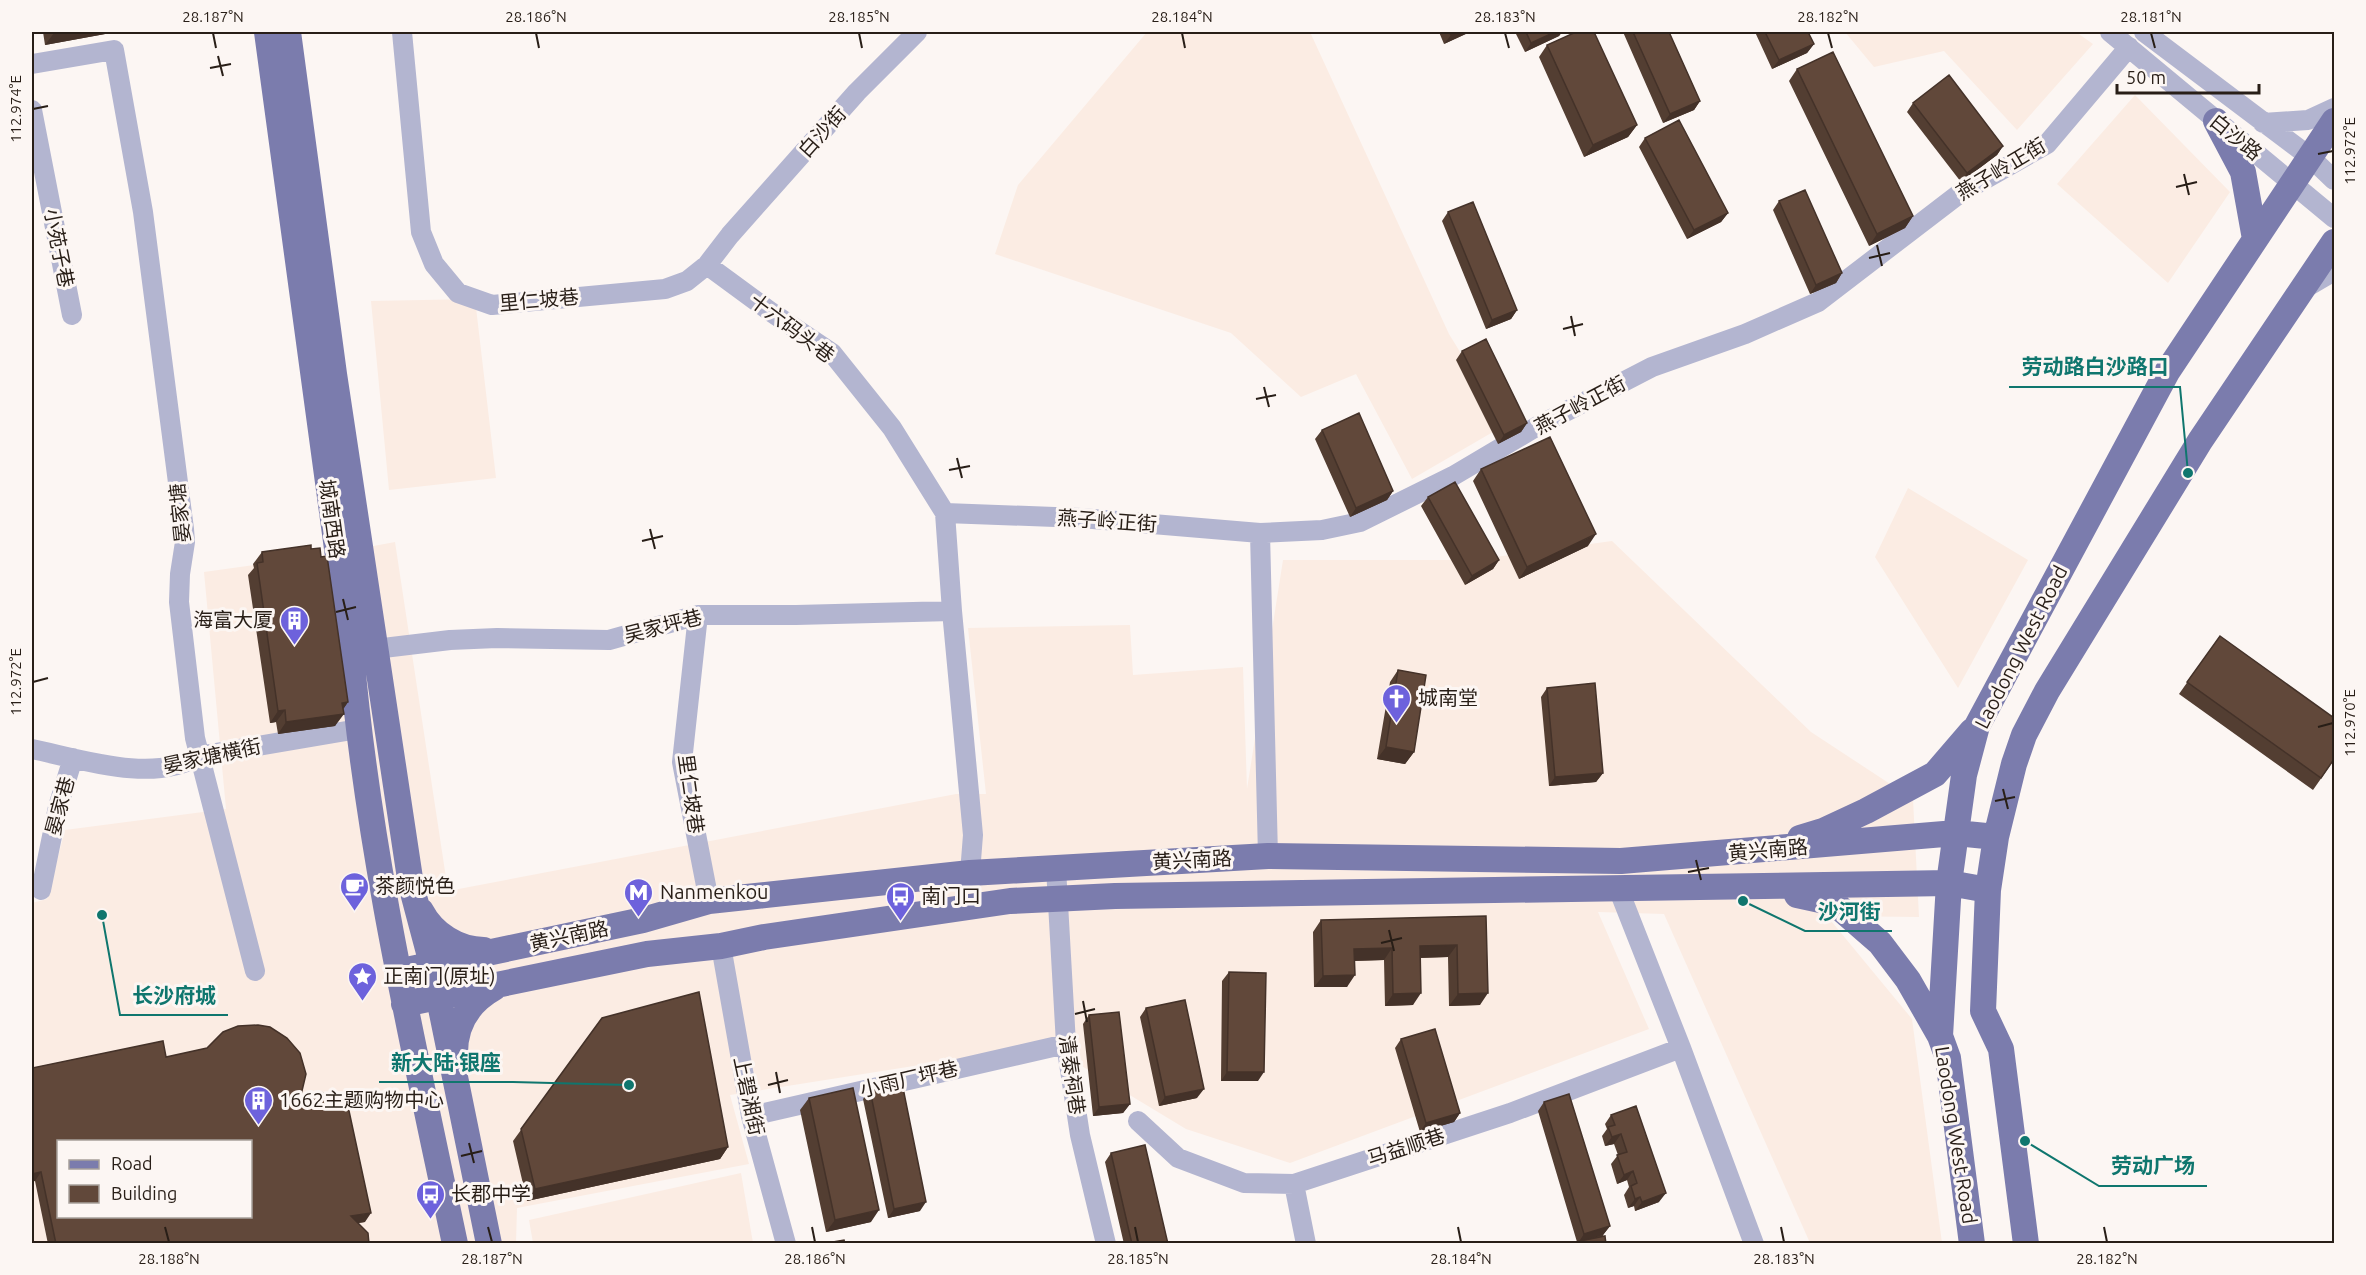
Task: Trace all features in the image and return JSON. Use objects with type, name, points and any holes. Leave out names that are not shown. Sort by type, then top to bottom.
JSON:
[{"type":"main road","name":"城南西路","points":[[267,32],[351,651],[358,729],[397,972],[455,1244]]},
{"type":"main road","name":"城南西路","points":[[288,32],[312,222],[411,885],[432,964],[455,1074]]},
{"type":"main road","points":[[2216,121],[2243,172],[2255,239]]},
{"type":"main road","name":"Laodong West Road","points":[[1972,1244],[1948,1058],[1940,1036],[1949,883],[1964,775],[1977,726],[2167,372],[2334,121]]},
{"type":"main road","points":[[2026,1244],[2001,1049],[1983,1011],[1988,890],[1996,837],[2011,774],[2024,735],[2048,691],[2200,441],[2334,242]]},
{"type":"main road","points":[[1760,850],[1823,831],[1935,774],[1977,726]]},
{"type":"main road","name":"黄兴南路","points":[[397,972],[642,920],[710,901],[970,873],[1268,856],[1621,861],[1956,833],[1996,837]]},
{"type":"main road","name":"黄兴南路","points":[[404,1004],[647,954],[721,946],[764,937],[1010,901],[1127,895],[1753,885],[1949,883],[1988,890]]},
{"type":"main road","points":[[411,885],[424,915],[439,934],[463,947],[496,951]]},
{"type":"main road","points":[[1753,885],[1834,903],[1880,943],[1908,980],[1940,1036]]},
{"type":"main road","points":[[489,1244],[455,1074],[455,1048],[461,1020],[476,1000],[500,984]]},
{"type":"street","name":"里仁坡巷","points":[[402,32],[421,232],[434,264],[458,293],[492,305],[665,289],[687,281],[707,264],[730,236]]},
{"type":"street","name":"白沙街","points":[[730,236],[857,92],[917,32]]},
{"type":"street","name":"白沙路","points":[[2110,32],[2334,218]]},
{"type":"street","points":[[2144,32],[2310,157],[2334,180]]},
{"type":"street","name":"燕子岭正街","points":[[945,513],[1081,518],[1260,532],[1322,530],[1360,522],[1453,476],[1536,427],[1652,367],[1745,334],[1818,302],[1959,194],[2047,144],[2129,47]]},
{"type":"street","name":"晏家塘","points":[[32,64],[114,50],[142,212],[184,529],[185,543],[180,574],[179,602],[183,652],[198,756],[255,971]]},
{"type":"street","points":[[2263,123],[2308,120],[2334,108]]},
{"type":"street","name":"小苑子巷","points":[[32,110],[72,315]]},
{"type":"street","name":"十六码头巷","points":[[707,264],[771,312],[832,353],[892,428],[945,513]]},
{"type":"street","points":[[2303,289],[2334,271]]},
{"type":"street","points":[[945,513],[973,835],[970,873]]},
{"type":"street","points":[[1260,532],[1268,856]]},
{"type":"street","name":"吴家坪巷","points":[[375,650],[450,640],[497,638],[609,640],[698,615],[952,611]]},
{"type":"street","name":"里仁坡巷","points":[[698,615],[682,762],[710,901]]},
{"type":"street","name":"晏家塘横街","points":[[32,749],[118,766],[155,768],[184,764],[198,756],[358,729]]},
{"type":"street","name":"晏家巷","points":[[41,890],[58,807],[73,758]]},
{"type":"street","name":"清泰祠巷","points":[[1056,868],[1066,1044],[1080,1135],[1106,1244]]},
{"type":"street","points":[[1618,888],[1754,1244]]},
{"type":"street","name":"上碧湘街","points":[[721,946],[751,1116],[786,1244]]},
{"type":"street","name":"小雨厂坪巷","points":[[751,1116],[1066,1044]]},
{"type":"street","name":"马益顺巷","points":[[1138,1121],[1178,1158],[1244,1183],[1294,1184],[1510,1113],[1681,1048]]},
{"type":"street","points":[[1294,1184],[1306,1244]]},
{"type":"shaded area","points":[[1147,32],[1310,32],[1449,334],[1505,425],[1412,479],[1356,374],[1301,397],[1231,333],[995,254],[1018,185]]},
{"type":"shaded area","points":[[1845,32],[2076,32],[2093,44],[2017,130],[1944,51],[1874,67]]},
{"type":"shaded area","points":[[2135,95],[2230,192],[2168,283],[2057,184]]},
{"type":"shaded area","points":[[475,299],[496,478],[389,490],[371,301]]},
{"type":"shaded area","points":[[1908,488],[2028,560],[1958,688],[1875,557]]},
{"type":"shaded area","points":[[1612,541],[1811,732],[1913,799],[1919,917],[1827,916],[1912,1019],[1942,1243],[1810,1243],[1664,914],[1598,912],[1649,1029],[1290,1163],[1186,1129],[1047,1045],[730,1095],[749,1164],[517,1208],[516,1243],[32,1243],[32,903],[47,899],[65,830],[226,809],[204,572],[325,555],[395,542],[448,891],[956,794],[986,794],[968,628],[1130,625],[1133,675],[1243,667],[1247,789],[1283,560],[1474,560]]},
{"type":"shaded area","points":[[741,1173],[753,1243],[533,1243],[529,1220]]},
{"type":"building","points":[[1526,32],[1555,32],[1531,43]]},
{"type":"building","points":[[1576,32],[1594,32],[1637,125],[1593,145],[1547,45]]},
{"type":"building","points":[[1633,32],[1669,32],[1700,101],[1670,114]]},
{"type":"building","points":[[1765,32],[1808,32],[1814,44],[1779,60]]},
{"type":"building","points":[[1833,52],[1913,216],[1877,234],[1797,69]]},
{"type":"building","points":[[1949,75],[2003,146],[1967,173],[1913,103]]},
{"type":"building","points":[[1679,120],[1728,213],[1694,230],[1645,138]]},
{"type":"building","points":[[1805,190],[1842,273],[1816,285],[1779,201]]},
{"type":"building","points":[[1473,202],[1517,310],[1492,320],[1448,212]]},
{"type":"building","points":[[1486,339],[1527,423],[1504,435],[1462,351]]},
{"type":"building","points":[[1359,413],[1393,491],[1356,508],[1322,430]]},
{"type":"building","points":[[1550,437],[1596,534],[1527,567],[1481,469]]},
{"type":"building","points":[[1455,482],[1499,560],[1472,576],[1428,497]]},
{"type":"building","name":"海富大厦","points":[[311,545],[311,549],[320,548],[321,557],[327,556],[348,702],[342,703],[344,714],[286,722],[285,710],[278,711],[257,563],[263,562],[262,552]]},
{"type":"building","points":[[2220,636],[2334,718],[2334,759],[2321,778],[2187,682]]},
{"type":"building","name":"城南堂","points":[[1398,670],[1426,675],[1414,752],[1386,747]]},
{"type":"building","points":[[1595,683],[1603,773],[1555,777],[1547,688]]},
{"type":"building","points":[[1486,916],[1488,993],[1458,994],[1457,945],[1420,946],[1421,993],[1393,994],[1392,948],[1354,949],[1355,975],[1323,976],[1321,920]]},
{"type":"building","points":[[1229,972],[1266,973],[1264,1072],[1227,1072]]},
{"type":"building","points":[[699,992],[728,1147],[535,1189],[521,1129],[602,1018]]},
{"type":"building","points":[[1185,1000],[1204,1089],[1165,1097],[1146,1008]]},
{"type":"building","points":[[1119,1012],[1130,1104],[1099,1107],[1089,1015]]},
{"type":"building","name":"1662主题购物中心","points":[[238,1026],[270,1027],[287,1038],[300,1053],[306,1074],[301,1095],[321,1092],[336,1099],[346,1097],[371,1213],[351,1216],[368,1233],[369,1244],[56,1244],[41,1172],[32,1174],[32,1068],[163,1041],[166,1057],[207,1048],[223,1032]]},
{"type":"building","points":[[1435,1029],[1460,1113],[1426,1123],[1401,1039]]},
{"type":"building","points":[[902,1083],[926,1202],[894,1209],[870,1090]]},
{"type":"building","points":[[853,1088],[879,1210],[835,1220],[809,1098]]},
{"type":"building","points":[[1569,1094],[1610,1226],[1584,1234],[1544,1102]]},
{"type":"building","points":[[1636,1106],[1666,1193],[1642,1202],[1640,1197],[1635,1199],[1631,1186],[1637,1183],[1633,1171],[1624,1175],[1617,1155],[1627,1152],[1621,1134],[1612,1137],[1608,1127],[1615,1125],[1611,1115]]},
{"type":"building","points":[[1145,1145],[1168,1244],[1132,1244],[1111,1153]]},
{"type":"building","points":[[1605,1236],[1606,1244],[1575,1244],[1575,1242]]},
{"type":"building","points":[[844,1240],[845,1244],[821,1244]]},
{"type":"place","name":"劳动路白沙路口","points":[[2188,473]]},
{"type":"place","name":"海富大厦","points":[[294,646]]},
{"type":"place","name":"城南堂","points":[[1397,724]]},
{"type":"place","name":"沙河街","points":[[1743,901]]},
{"type":"place","name":"茶颜悦色","points":[[354,912]]},
{"type":"place","name":"长沙府城","points":[[102,915]]},
{"type":"place","name":"Nanmenkou","points":[[639,918]]},
{"type":"place","name":"南门口","points":[[900,922]]},
{"type":"place","name":"正南门(原址)","points":[[362,1002]]},
{"type":"place","name":"新大陆·银座","points":[[629,1085]]},
{"type":"place","name":"1662主题购物中心","points":[[258,1126]]},
{"type":"place","name":"劳动广场","points":[[2025,1141]]},
{"type":"place","name":"长郡中学","points":[[430,1220]]}]
